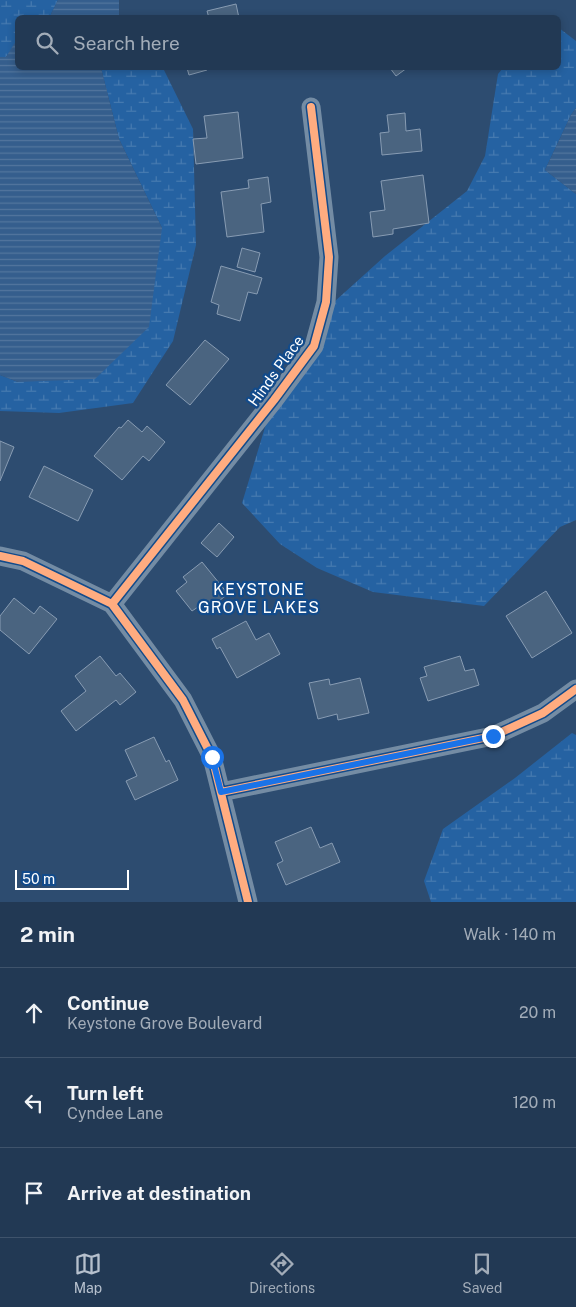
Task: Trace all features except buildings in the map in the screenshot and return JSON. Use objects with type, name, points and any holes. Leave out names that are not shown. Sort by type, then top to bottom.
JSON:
[{"type":"street","name":"Hinds Place","points":[[112,604],[314,346],[326,302],[329,258],[311,106]]},
{"type":"street","points":[[0,556],[23,561],[112,604],[183,700],[212,757],[248,902]]},
{"type":"street","points":[[221,792],[493,736],[543,713],[576,689]]},
{"type":"green space","points":[[0,0],[58,0],[51,15],[15,15],[15,45],[6,57],[0,57]]},
{"type":"green space","points":[[561,30],[576,41],[576,108],[545,170],[576,194],[576,520],[560,527],[484,606],[373,592],[317,568],[280,544],[242,503],[266,424],[334,302],[385,256],[467,191],[485,156],[498,74],[501,70],[561,70]]},
{"type":"green space","points":[[102,70],[164,70],[193,129],[196,245],[173,341],[133,403],[59,413],[0,411],[0,375],[18,382],[162,228],[119,139]]},
{"type":"green space","points":[[572,733],[576,735],[576,902],[431,902],[424,881],[443,829],[515,778]]},
{"type":"shaded area","points":[[58,0],[119,0],[119,15],[51,14]]},
{"type":"shaded area","points":[[15,43],[15,70],[102,70],[119,139],[162,228],[149,327],[95,379],[18,382],[0,375],[0,57],[6,57]]},
{"type":"shaded area","points":[[576,108],[576,194],[545,170]]},
{"type":"cycle path","points":[[112,604],[274,400],[314,346],[326,302],[329,257],[311,107]]},
{"type":"cycle path","points":[[0,556],[23,561],[112,604],[183,700],[212,757],[248,902]]},
{"type":"cycle path","points":[[221,792],[493,736],[543,713],[576,689]]},
{"type":"district","name":"KEYSTONE GROVE LAKES","points":[[259,598]]},
{"type":"route","points":[[212,757],[221,792],[493,736]]}]
